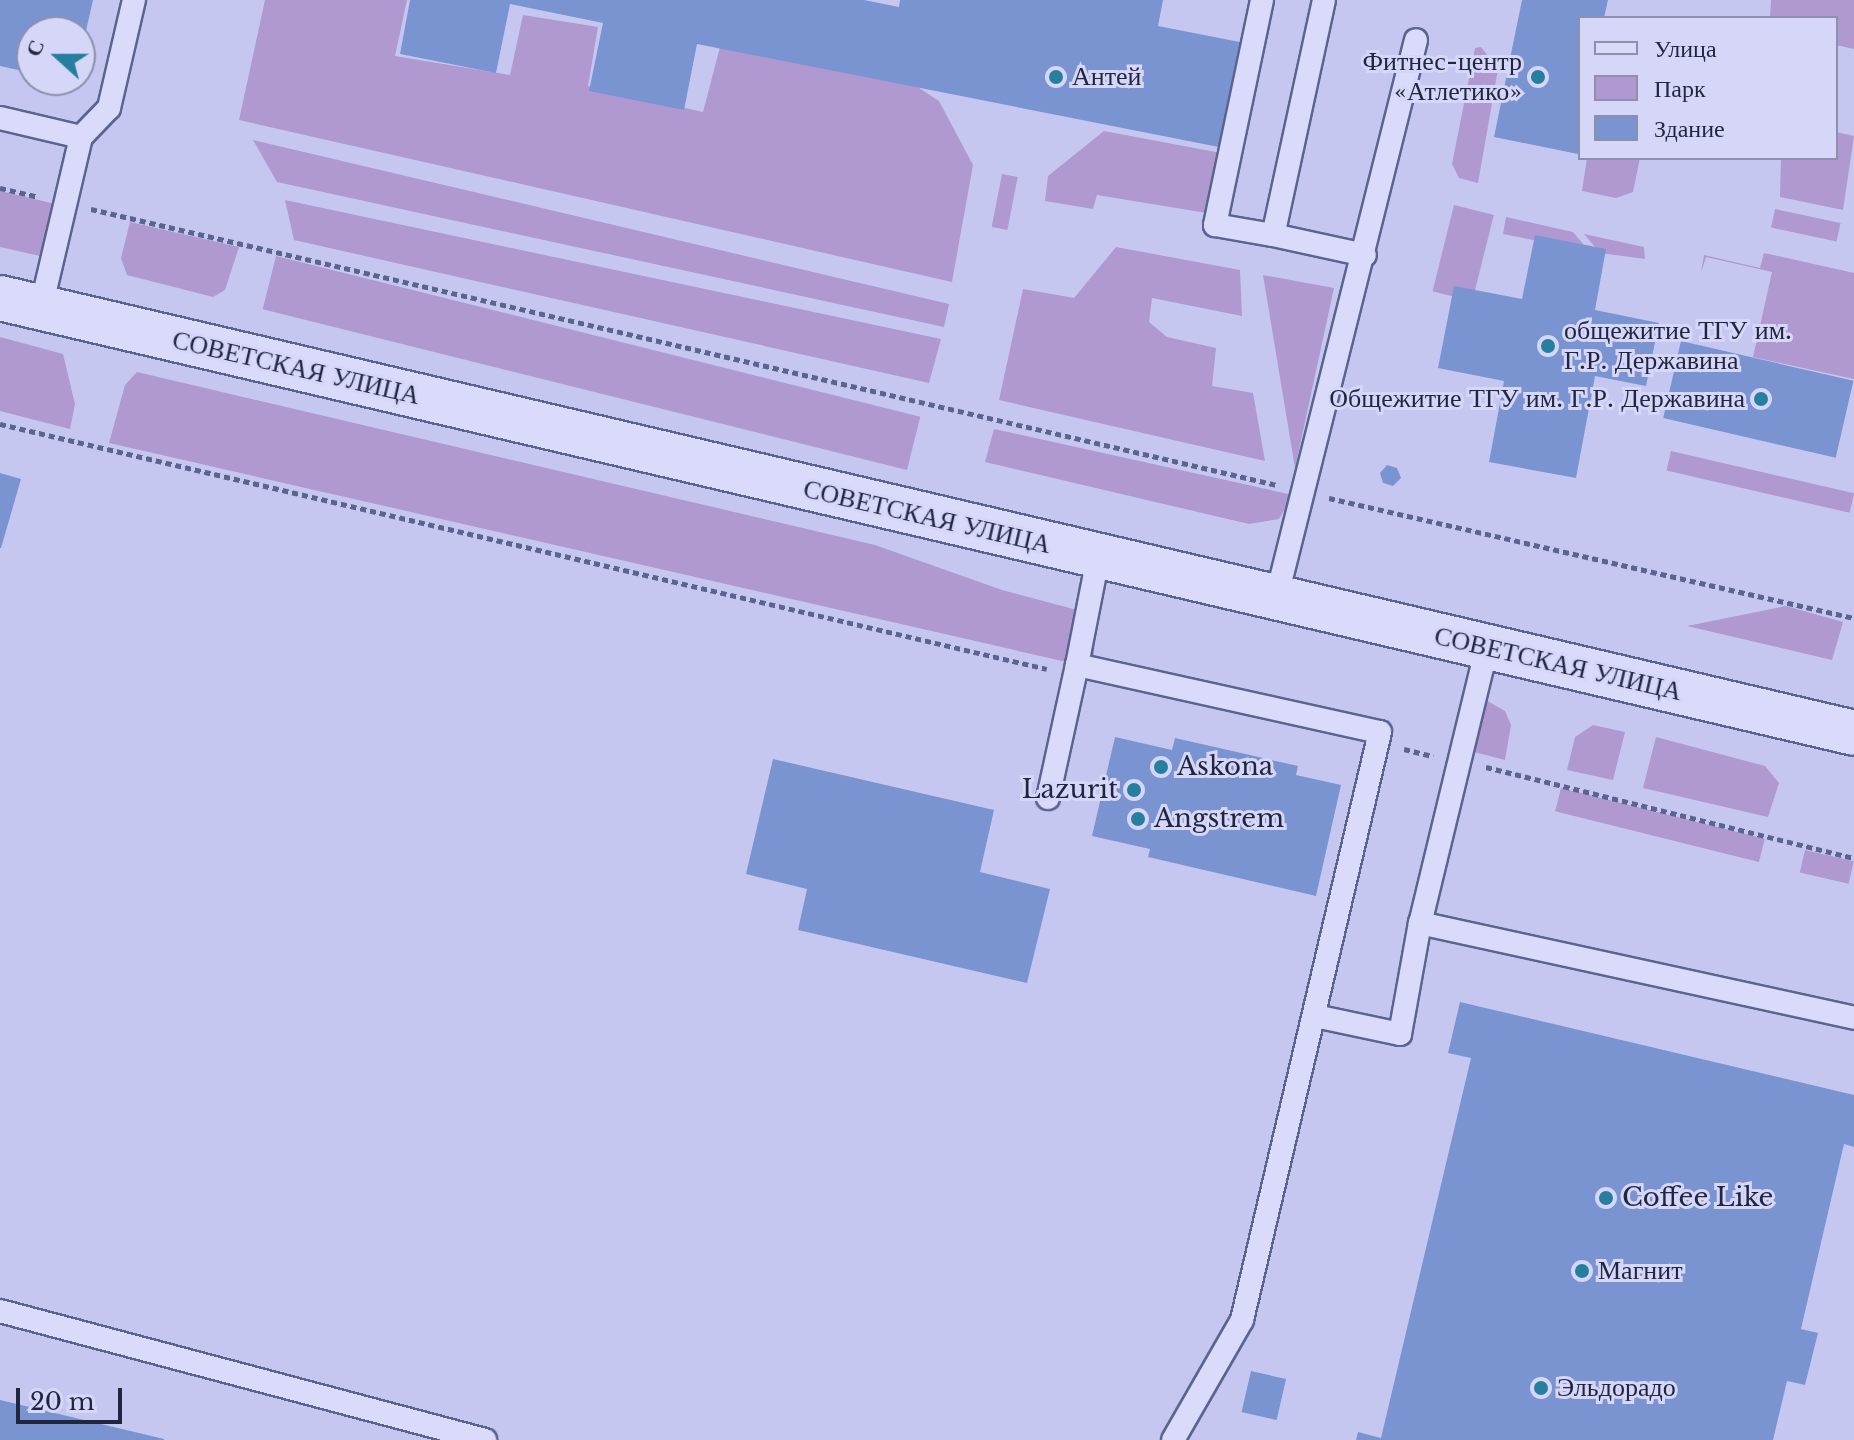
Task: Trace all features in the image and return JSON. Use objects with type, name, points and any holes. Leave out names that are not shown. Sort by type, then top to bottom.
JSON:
[{"type":"main road","name":"СОВЕТСКАЯ УЛИЦА","points":[[20,302],[1098,558],[1854,733]]},
{"type":"lane","points":[[20,302],[67,204],[81,137],[109,108],[134,0]]},
{"type":"lane","points":[[1262,0],[1215,225],[1365,255]]},
{"type":"lane","points":[[1273,235],[1324,0]]},
{"type":"lane","points":[[1276,599],[1365,255],[1416,40]]},
{"type":"lane","points":[[0,118],[81,137]]},
{"type":"lane","points":[[1048,798],[1098,558]]},
{"type":"lane","points":[[1315,1016],[1400,1034],[1420,923],[1487,647]]},
{"type":"lane","points":[[1076,671],[1380,732],[1242,1320],[1173,1440]]},
{"type":"lane","points":[[1420,923],[1854,1018]]},
{"type":"lane","points":[[0,1311],[485,1440]]},
{"type":"path","points":[[0,188],[1854,618]]},
{"type":"path","points":[[0,424],[1076,671]]},
{"type":"path","points":[[1378,744],[1854,858]]},
{"type":"green space","points":[[265,0],[407,0],[395,56],[510,75],[523,15],[598,27],[588,86],[703,112],[720,47],[916,86],[939,101],[973,165],[952,282],[239,120]]},
{"type":"green space","points":[[1771,0],[1854,0],[1854,49],[1838,45],[1838,16],[1770,16]]},
{"type":"green space","points":[[1481,47],[1498,69],[1478,183],[1459,178],[1452,164],[1475,48]]},
{"type":"green space","points":[[1104,131],[1237,156],[1225,216],[1097,195],[1093,209],[1045,201],[1048,176]]},
{"type":"green space","points":[[1838,132],[1854,136],[1843,210],[1780,197],[1781,160],[1838,160]]},
{"type":"green space","points":[[253,140],[949,304],[944,327],[277,182]]},
{"type":"green space","points":[[1587,160],[1640,160],[1633,192],[1616,198],[1582,191]]},
{"type":"green space","points":[[1002,174],[1018,177],[1007,230],[992,227]]},
{"type":"green space","points":[[0,191],[77,209],[64,248],[49,258],[0,247]]},
{"type":"green space","points":[[285,200],[941,339],[929,383],[294,240]]},
{"type":"green space","points":[[1454,205],[1494,215],[1472,301],[1432,291]]},
{"type":"green space","points":[[1775,209],[1841,223],[1837,242],[1771,228]]},
{"type":"green space","points":[[1506,217],[1573,232],[1589,251],[1503,234]]},
{"type":"green space","points":[[130,222],[239,247],[225,290],[213,297],[127,275],[121,258]]},
{"type":"green space","points":[[1584,234],[1644,247],[1645,259],[1600,253]]},
{"type":"green space","points":[[1116,247],[1240,270],[1242,316],[1152,298],[1149,322],[1167,337],[1216,348],[1212,386],[1253,393],[1265,461],[999,400],[1023,289],[1074,298]]},
{"type":"green space","points":[[1764,253],[1854,273],[1854,379],[1753,357],[1772,272],[1706,257],[1701,273],[1704,255],[1760,268]]},
{"type":"green space","points":[[276,256],[920,417],[907,470],[263,309]]},
{"type":"green space","points":[[1263,275],[1334,288],[1295,468]]},
{"type":"green space","points":[[0,337],[63,354],[75,404],[70,429],[0,411]]},
{"type":"green space","points":[[137,372],[875,545],[1002,590],[1081,611],[1096,623],[1093,668],[109,443],[125,385]]},
{"type":"green space","points":[[994,429],[1293,495],[1279,519],[1249,524],[985,462]]},
{"type":"green space","points":[[1671,451],[1854,493],[1850,513],[1667,470]]},
{"type":"green space","points":[[1786,606],[1843,622],[1832,660],[1687,626]]},
{"type":"green space","points":[[1484,699],[1505,711],[1511,725],[1505,760],[1455,747]]},
{"type":"green space","points":[[1593,725],[1625,732],[1613,780],[1567,770],[1575,737]]},
{"type":"green space","points":[[1656,737],[1765,766],[1779,783],[1768,817],[1643,788]]},
{"type":"green space","points":[[1561,788],[1765,839],[1759,862],[1555,811]]},
{"type":"green space","points":[[1805,850],[1854,861],[1849,884],[1800,872]]},
{"type":"building","points":[[0,0],[93,0],[89,16],[16,16],[16,70],[0,66]]},
{"type":"building","name":"Антей","points":[[410,0],[864,0],[899,7],[900,0],[1163,0],[1158,26],[1255,45],[1234,150],[697,44],[684,110],[589,91],[603,23],[510,4],[496,73],[400,54]]},
{"type":"building","points":[[1522,0],[1608,0],[1604,16],[1578,16],[1578,154],[1494,137]]},
{"type":"building","name":"общежитие ТГУ им. Г.Р. Державина","points":[[1535,235],[1606,249],[1595,310],[1659,323],[1646,386],[1595,376],[1576,478],[1489,462],[1504,381],[1438,368],[1454,286],[1522,299]]},
{"type":"building","name":"Общежитие ТГУ им. Г.Р. Державина","points":[[1681,341],[1853,381],[1836,458],[1663,418]]},
{"type":"building","points":[[1387,465],[1397,468],[1401,478],[1393,486],[1383,483],[1380,473]]},
{"type":"building","points":[[0,473],[21,479],[1,548],[0,548]]},
{"type":"building","points":[[1115,737],[1172,750],[1175,738],[1298,766],[1296,775],[1341,785],[1316,896],[1148,857],[1150,849],[1092,836]]},
{"type":"building","points":[[773,759],[994,810],[980,872],[1050,889],[1027,983],[798,930],[807,889],[746,874]]},
{"type":"building","points":[[1460,1002],[1854,1095],[1854,1147],[1844,1144],[1801,1329],[1818,1333],[1805,1385],[1787,1381],[1773,1440],[1356,1440],[1358,1432],[1381,1438],[1471,1058],[1448,1053]]},
{"type":"building","points":[[1251,1371],[1286,1379],[1277,1420],[1242,1412]]},
{"type":"building","points":[[0,1400],[164,1439],[164,1440],[0,1440]]},
{"type":"place","name":"Антей","points":[[1056,77]]},
{"type":"place","name":"Фитнес-центр «Атлетико»","points":[[1538,77]]},
{"type":"place","name":"общежитие ТГУ им. Г.Р. Державина","points":[[1548,346]]},
{"type":"place","name":"Общежитие ТГУ им. Г.Р. Державина","points":[[1761,399]]},
{"type":"place","name":"Askona","points":[[1161,767]]},
{"type":"place","name":"Lazurit","points":[[1134,790]]},
{"type":"place","name":"Angstrem","points":[[1138,819]]},
{"type":"place","name":"Coffee Like","points":[[1606,1198]]},
{"type":"place","name":"Магнит","points":[[1582,1271]]},
{"type":"place","name":"Эльдорадо","points":[[1541,1388]]}]
